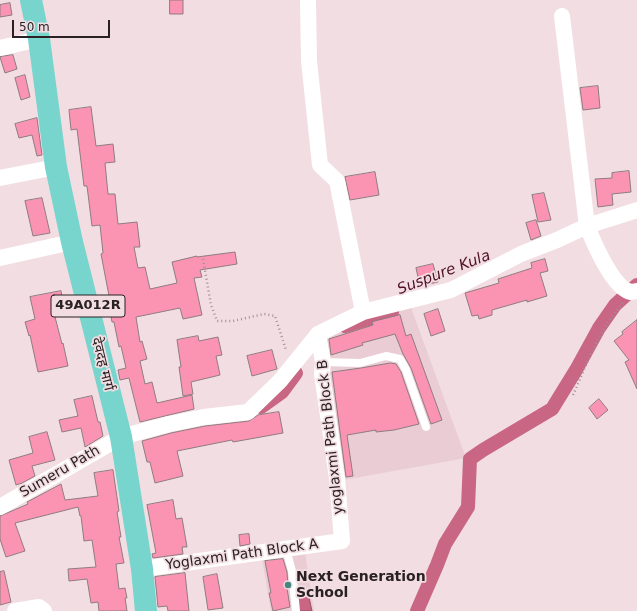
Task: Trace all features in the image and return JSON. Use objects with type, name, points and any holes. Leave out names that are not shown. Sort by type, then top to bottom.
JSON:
[{"type":"main road","name":"देवदह मार्ग","points":[[31,0],[39,39],[56,167],[72,242],[121,437],[142,569],[146,611]]},
{"type":"street","points":[[308,0],[309,61],[320,165],[337,180],[363,312]]},
{"type":"street","points":[[562,16],[587,226],[598,253],[609,270],[624,288],[631,292],[632,295]]},
{"type":"street","points":[[0,48],[39,39]]},
{"type":"street","points":[[0,178],[56,167]]},
{"type":"street","points":[[318,334],[363,312],[451,290],[521,254],[587,226],[637,210]]},
{"type":"street","points":[[0,258],[72,242]]},
{"type":"street","name":"Sumeru Path","points":[[0,507],[121,437],[197,418],[248,412],[291,368],[318,334]]},
{"type":"street","name":"yoglaxmi Path Block B","points":[[318,334],[323,362],[322,374],[337,478],[342,541]]},
{"type":"street","name":"Yoglaxmi Path Block A","points":[[142,569],[342,541]]},
{"type":"street","points":[[15,611],[39,608],[44,611]]},
{"type":"lane","points":[[323,362],[360,363],[386,356],[400,359],[406,370],[426,427]]},
{"type":"lane","points":[[286,549],[292,571],[296,611]]},
{"type":"path","points":[[203,259],[211,305],[217,321],[233,321],[264,314],[275,316],[291,368]]},
{"type":"path","points":[[573,395],[597,343],[613,314],[632,295]]},
{"type":"shaded area","points":[[410,305],[466,458],[338,481],[324,333]]},
{"type":"shaded area","name":"Next Generation School","points":[[305,552],[314,611],[271,611],[262,559]]},
{"type":"shaded area","points":[[308,593],[312,611],[297,611],[294,595]]},
{"type":"building","points":[[170,0],[183,0],[183,14],[170,14]]},
{"type":"building","points":[[10,3],[12,15],[0,17],[0,5]]},
{"type":"building","points":[[13,55],[17,69],[5,73],[0,57]]},
{"type":"building","points":[[25,75],[30,97],[21,100],[15,78]]},
{"type":"building","points":[[598,86],[600,108],[583,110],[580,88]]},
{"type":"building","points":[[91,107],[96,146],[113,144],[115,162],[105,163],[108,194],[115,194],[118,224],[137,222],[140,247],[134,247],[138,268],[145,267],[150,289],[177,283],[172,262],[197,256],[235,252],[237,264],[200,270],[202,277],[194,278],[202,315],[183,319],[180,308],[136,317],[140,342],[142,341],[147,359],[140,361],[145,384],[152,382],[157,403],[192,395],[194,409],[140,422],[129,378],[120,380],[118,370],[126,368],[121,346],[119,347],[114,322],[112,322],[108,301],[110,301],[101,254],[103,253],[100,225],[92,226],[87,186],[84,186],[77,129],[71,130],[69,110]]},
{"type":"building","points":[[37,118],[42,155],[37,156],[32,135],[19,138],[15,124]]},
{"type":"building","points":[[629,171],[631,192],[612,194],[613,205],[598,207],[595,179],[612,178],[612,173]]},
{"type":"building","points":[[375,172],[379,195],[350,200],[345,177]]},
{"type":"building","points":[[544,193],[551,220],[538,222],[532,195]]},
{"type":"building","points":[[42,198],[50,233],[33,236],[25,201]]},
{"type":"building","points":[[536,220],[541,236],[531,240],[526,223]]},
{"type":"building","points":[[545,259],[548,271],[540,273],[547,296],[492,310],[492,315],[479,319],[478,315],[472,316],[465,293],[499,283],[498,279],[532,268],[531,263]]},
{"type":"building","points":[[433,264],[438,282],[420,286],[416,268]]},
{"type":"building","points":[[61,291],[65,311],[54,313],[68,366],[38,372],[30,335],[29,336],[25,322],[35,319],[30,297]]},
{"type":"building","points":[[438,309],[445,331],[431,336],[424,314]]},
{"type":"building","points":[[400,315],[406,336],[411,334],[442,420],[431,424],[411,368],[403,354],[395,334],[362,343],[363,345],[331,355],[329,339],[373,325],[372,322]]},
{"type":"building","points":[[637,320],[637,389],[625,362],[629,360],[614,341],[623,334],[622,332]]},
{"type":"building","points":[[198,336],[199,341],[218,337],[222,355],[216,356],[220,375],[191,382],[193,394],[183,396],[177,340]]},
{"type":"building","points":[[272,350],[277,369],[252,376],[247,356]]},
{"type":"building","points":[[391,363],[396,364],[401,372],[419,424],[394,430],[376,432],[376,430],[347,435],[353,476],[346,477],[332,372]]},
{"type":"building","points":[[92,396],[103,436],[85,447],[81,428],[62,432],[59,420],[78,416],[74,400]]},
{"type":"building","points":[[599,399],[608,410],[597,419],[589,408]]},
{"type":"building","points":[[279,412],[283,433],[233,442],[232,440],[177,451],[183,476],[155,483],[150,462],[147,462],[142,441],[205,426],[249,421],[258,415]]},
{"type":"building","points":[[47,432],[55,460],[32,466],[35,476],[16,485],[9,460],[33,453],[29,437]]},
{"type":"building","points":[[113,470],[119,511],[117,512],[121,537],[119,537],[124,563],[116,564],[119,589],[125,588],[127,611],[99,611],[98,602],[91,603],[87,579],[69,581],[68,569],[96,567],[92,540],[84,541],[81,516],[78,507],[15,523],[25,551],[6,557],[0,539],[0,516],[28,504],[27,502],[61,484],[65,500],[98,496],[94,473]]},
{"type":"building","points":[[173,500],[176,519],[182,518],[187,547],[182,547],[183,554],[153,558],[152,554],[156,553],[147,505]]},
{"type":"building","points":[[249,534],[250,544],[240,546],[239,535]]},
{"type":"building","points":[[283,559],[287,572],[287,588],[290,607],[273,611],[265,561]]},
{"type":"building","points":[[4,571],[11,602],[0,605],[0,572]]},
{"type":"building","points":[[185,573],[189,611],[168,611],[167,606],[158,607],[155,577]]},
{"type":"building","points":[[217,574],[223,608],[208,610],[203,577]]},
{"type":"waterway","points":[[417,611],[445,544],[468,507],[470,459],[552,409],[599,328],[615,305],[637,285]]},
{"type":"waterway","name":"Suspure Kula","points":[[345,326],[392,312]]},
{"type":"waterway","name":"Suspure Kula","points":[[261,407],[282,392],[296,373]]},
{"type":"place","name":"Next Generation School","points":[[288,585]]}]
